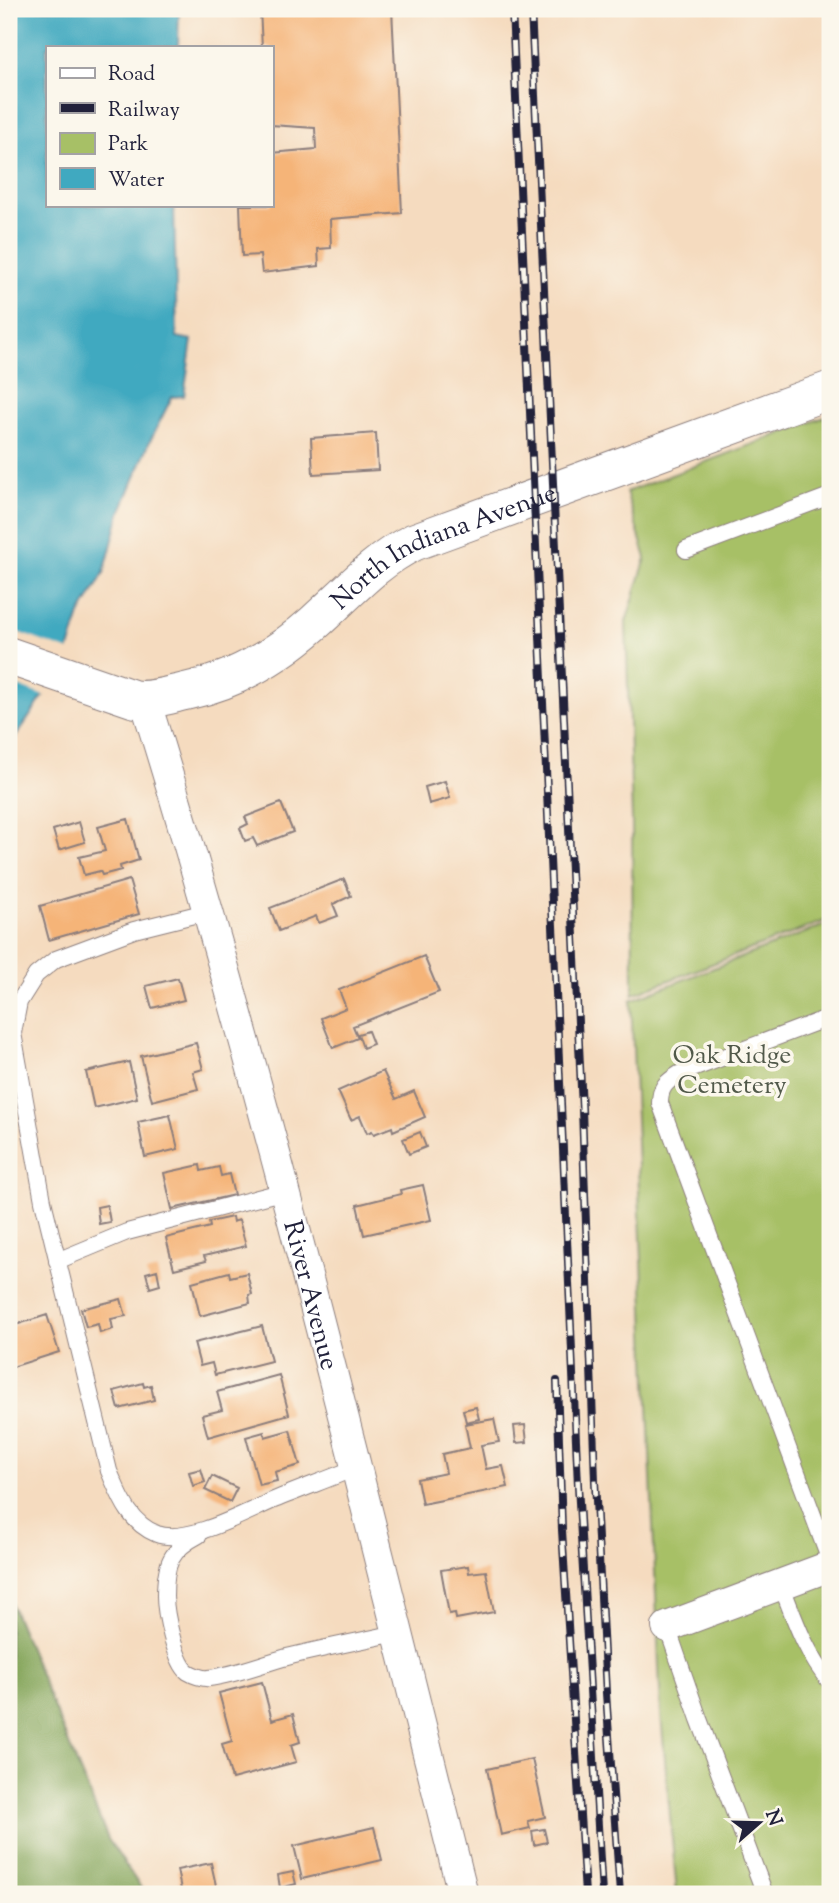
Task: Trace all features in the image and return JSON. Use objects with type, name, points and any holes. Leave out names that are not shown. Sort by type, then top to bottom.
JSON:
[{"type":"street","name":"North Indiana Avenue","points":[[9,656],[119,695],[145,700],[200,688],[249,669],[283,649],[367,571],[392,553],[414,542],[830,390]]},
{"type":"street","name":"River Avenue","points":[[145,700],[209,911],[285,1191],[463,1894]]},
{"type":"street","points":[[667,1627],[830,1564]]},
{"type":"lane","points":[[686,550],[830,496]]},
{"type":"lane","points":[[209,911],[134,930],[56,959],[36,975],[19,1002],[13,1032],[43,1201],[109,1471],[123,1505],[139,1524],[159,1535],[186,1535],[223,1523]]},
{"type":"lane","points":[[830,1017],[679,1074],[665,1082],[660,1092],[660,1103],[830,1564]]},
{"type":"lane","points":[[57,1261],[127,1232],[285,1191]]},
{"type":"lane","points":[[355,1468],[223,1523],[182,1544],[172,1557],[166,1573],[165,1601],[178,1657],[188,1672],[205,1679],[286,1657],[397,1633]]},
{"type":"lane","points":[[781,1584],[817,1667],[830,1682]]},
{"type":"lane","points":[[667,1627],[765,1894]]},
{"type":"green space","points":[[830,415],[830,919],[633,994],[632,820],[626,622],[646,558],[626,492]]},
{"type":"green space","name":"Oak Ridge Cemetery","points":[[830,923],[830,1894],[677,1894],[661,1715],[631,1000]]},
{"type":"green space","points":[[9,1599],[108,1839],[145,1894],[9,1894]]},
{"type":"water","points":[[9,9],[179,9],[178,46],[46,46],[46,206],[174,206],[177,337],[192,340],[184,396],[172,397],[150,441],[120,513],[104,573],[80,615],[63,667],[13,741],[9,752]]},
{"type":"pier","points":[[9,629],[72,652],[67,669],[47,697],[9,683]]},
{"type":"building","points":[[260,9],[392,9],[402,213],[330,219],[331,248],[318,249],[319,266],[262,273],[260,255],[242,256],[240,206],[273,206],[273,153],[316,149],[315,128],[273,125],[273,46],[262,46]]},
{"type":"building","points":[[376,433],[378,470],[313,474],[311,438]]},
{"type":"building","points":[[445,781],[450,798],[429,804],[425,787]]},
{"type":"building","points":[[281,803],[293,832],[257,846],[253,838],[245,841],[240,828],[248,824],[245,817]]},
{"type":"building","points":[[128,819],[139,860],[120,866],[121,870],[102,875],[100,871],[84,875],[79,857],[105,851],[98,827]]},
{"type":"building","points":[[79,822],[85,842],[59,850],[53,830]]},
{"type":"building","points":[[344,879],[351,896],[333,904],[338,916],[319,923],[316,916],[279,931],[270,908]]},
{"type":"building","points":[[129,880],[139,914],[49,940],[40,906]]},
{"type":"building","points":[[424,956],[439,992],[353,1026],[358,1038],[333,1048],[321,1018],[346,1008],[339,990]]},
{"type":"building","points":[[178,978],[184,1000],[152,1008],[146,986]]},
{"type":"building","points":[[368,1031],[373,1044],[363,1048],[358,1034]]},
{"type":"building","points":[[196,1043],[203,1069],[193,1072],[198,1089],[152,1101],[141,1056]]},
{"type":"building","points":[[129,1062],[137,1098],[94,1108],[86,1072]]},
{"type":"building","points":[[383,1071],[396,1099],[414,1091],[425,1117],[393,1131],[392,1127],[374,1134],[372,1131],[367,1133],[360,1116],[351,1120],[338,1091]]},
{"type":"building","points":[[170,1115],[178,1149],[145,1157],[138,1122]]},
{"type":"building","points":[[420,1132],[426,1147],[409,1154],[403,1139]]},
{"type":"building","points":[[200,1165],[201,1171],[219,1167],[221,1176],[229,1174],[234,1195],[172,1209],[164,1173]]},
{"type":"building","points":[[423,1185],[431,1220],[364,1235],[357,1205],[401,1194],[400,1190]]},
{"type":"building","points":[[107,1205],[110,1222],[99,1224],[97,1207]]},
{"type":"building","points":[[232,1217],[233,1222],[239,1220],[246,1246],[204,1256],[206,1261],[174,1269],[166,1238],[210,1227],[209,1222]]},
{"type":"building","points":[[157,1270],[160,1285],[150,1288],[146,1273]]},
{"type":"building","points":[[229,1272],[230,1277],[247,1273],[252,1294],[249,1295],[250,1303],[200,1316],[192,1282]]},
{"type":"building","points":[[121,1299],[126,1316],[111,1319],[113,1329],[100,1333],[98,1324],[86,1327],[81,1309]]},
{"type":"building","points":[[47,1315],[59,1352],[9,1368],[9,1327]]},
{"type":"building","points":[[262,1326],[271,1361],[215,1375],[212,1363],[200,1366],[194,1343]]},
{"type":"building","points":[[279,1375],[289,1414],[208,1437],[202,1415],[222,1410],[217,1392]]},
{"type":"building","points":[[143,1383],[144,1387],[151,1385],[154,1400],[119,1409],[114,1391]]},
{"type":"building","points":[[476,1407],[479,1419],[466,1422],[463,1410]]},
{"type":"building","points":[[494,1419],[499,1442],[481,1445],[486,1469],[503,1466],[508,1487],[422,1504],[417,1479],[446,1473],[442,1454],[470,1448],[465,1424]]},
{"type":"building","points":[[525,1425],[527,1442],[516,1443],[514,1426]]},
{"type":"building","points":[[290,1430],[300,1465],[275,1472],[277,1481],[259,1485],[246,1437],[264,1432],[265,1437]]},
{"type":"building","points":[[201,1469],[205,1482],[193,1486],[189,1472]]},
{"type":"building","points":[[212,1476],[237,1488],[230,1502],[205,1490]]},
{"type":"building","points":[[468,1566],[469,1573],[486,1571],[494,1612],[456,1619],[455,1613],[449,1614],[441,1570]]},
{"type":"building","points":[[262,1682],[272,1720],[293,1714],[300,1742],[291,1745],[296,1762],[232,1779],[222,1744],[232,1741],[219,1693]]},
{"type":"building","points":[[532,1759],[545,1817],[528,1821],[530,1828],[501,1835],[487,1769]]},
{"type":"building","points":[[374,1827],[382,1860],[302,1879],[294,1846]]},
{"type":"building","points":[[544,1829],[547,1842],[534,1845],[532,1831]]},
{"type":"building","points":[[211,1863],[217,1890],[206,1894],[182,1894],[177,1870]]},
{"type":"building","points":[[293,1872],[296,1884],[280,1888],[278,1875]]},
{"type":"railway","points":[[512,9],[578,1485],[602,1894]]},
{"type":"railway","points":[[531,9],[582,1109],[595,1481],[620,1894]]},
{"type":"railway","points":[[557,1381],[562,1530],[585,1894]]}]
